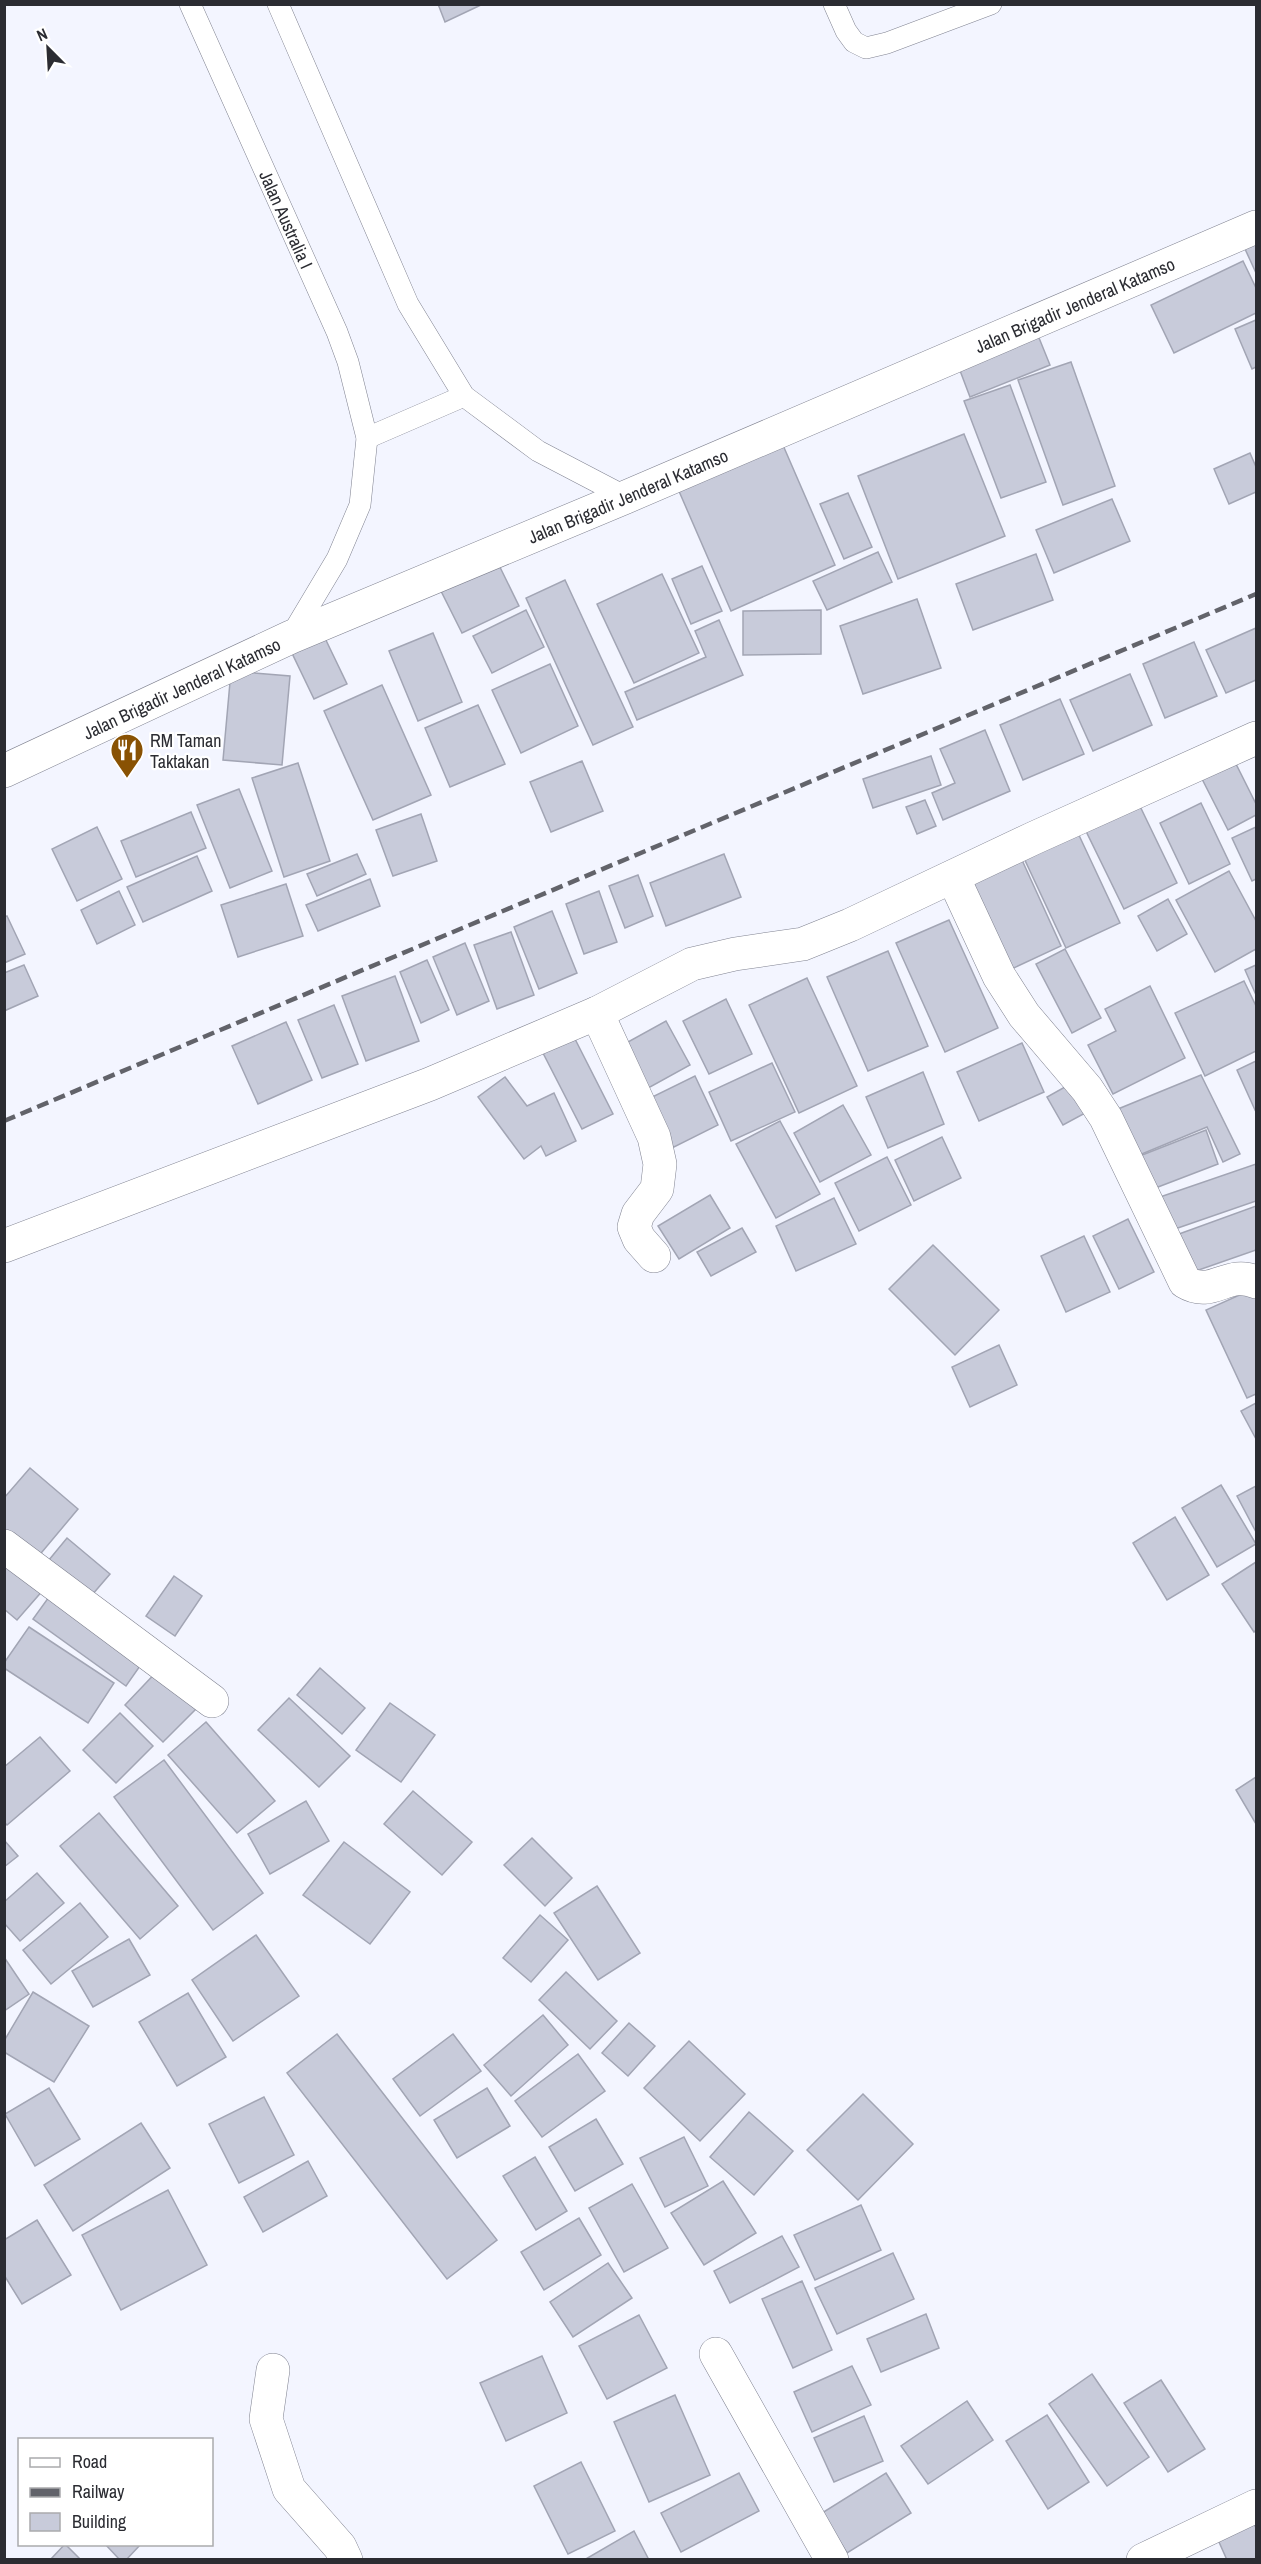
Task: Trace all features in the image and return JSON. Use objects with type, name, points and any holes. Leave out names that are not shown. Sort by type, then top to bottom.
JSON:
[{"type":"main road","name":"Jalan Brigadir Jenderal Katamso","points":[[4,771],[291,637],[626,497],[1257,227]]},
{"type":"main road","points":[[4,1246],[430,1084],[597,1013],[692,964],[735,954],[803,944],[850,925],[1257,738]]},
{"type":"main road","points":[[953,877],[999,976],[1024,1015],[1087,1089],[1107,1118],[1185,1282],[1201,1289],[1210,1288],[1238,1277],[1257,1282]]},
{"type":"main road","points":[[597,1013],[654,1137],[660,1164],[657,1189],[638,1214],[634,1227],[639,1239],[654,1256]]},
{"type":"main road","points":[[4,1546],[212,1701]]},
{"type":"main road","points":[[716,2354],[832,2559]]},
{"type":"main road","points":[[273,2370],[266,2420],[289,2489],[340,2547],[346,2559]]},
{"type":"main road","points":[[1143,2559],[1257,2506]]},
{"type":"lane","name":"Jalan Australia I","points":[[190,4],[337,332],[348,362],[367,438],[360,505],[337,559],[291,637]]},
{"type":"lane","points":[[278,4],[408,304],[464,396],[537,451],[626,497]]},
{"type":"lane","points":[[834,4],[846,31],[854,42],[866,48],[887,43],[991,4]]},
{"type":"lane","points":[[367,438],[464,396]]},
{"type":"building","points":[[438,4],[483,4],[445,22]]},
{"type":"building","points":[[1256,230],[1256,273],[1240,238]]},
{"type":"building","points":[[1243,261],[1256,288],[1256,313],[1174,353],[1151,305]]},
{"type":"building","points":[[1256,320],[1256,367],[1252,369],[1235,329]]},
{"type":"building","points":[[1035,328],[1050,365],[970,397],[956,360]]},
{"type":"building","points":[[1071,362],[1115,486],[1063,505],[1018,380]]},
{"type":"building","points":[[1010,385],[1046,482],[1001,498],[964,401]]},
{"type":"building","points":[[964,434],[1005,536],[898,579],[858,476]]},
{"type":"building","points":[[779,436],[835,565],[731,611],[675,482]]},
{"type":"building","points":[[1250,453],[1256,467],[1256,492],[1229,504],[1214,469]]},
{"type":"building","points":[[848,493],[872,547],[844,559],[820,504]]},
{"type":"building","points":[[1112,499],[1130,541],[1054,573],[1036,530]]},
{"type":"building","points":[[878,552],[892,582],[827,610],[813,581]]},
{"type":"building","points":[[1036,554],[1053,600],[973,630],[956,584]]},
{"type":"building","points":[[495,557],[519,606],[462,633],[438,585]]},
{"type":"building","points":[[702,566],[722,611],[691,624],[672,579]]},
{"type":"building","points":[[662,574],[699,653],[634,683],[597,604]]},
{"type":"building","points":[[565,580],[633,727],[593,745],[526,598]]},
{"type":"building","points":[[917,599],[941,668],[863,694],[840,626]]},
{"type":"building","points":[[526,610],[544,647],[492,673],[473,636]]},
{"type":"building","points":[[821,610],[821,654],[743,655],[743,611]]},
{"type":"building","points":[[719,620],[743,675],[637,720],[625,692],[706,657],[695,631]]},
{"type":"building","points":[[1256,628],[1256,680],[1226,693],[1206,650]]},
{"type":"building","points":[[433,633],[462,702],[418,721],[389,651]]},
{"type":"building","points":[[323,634],[347,684],[314,699],[290,649]]},
{"type":"building","points":[[1194,642],[1217,696],[1165,718],[1143,664]]},
{"type":"building","points":[[550,664],[578,726],[521,753],[492,690]]},
{"type":"building","points":[[231,671],[290,676],[282,765],[223,760]]},
{"type":"building","points":[[1130,674],[1152,725],[1093,751],[1070,700]]},
{"type":"building","points":[[382,685],[431,795],[373,820],[324,711]]},
{"type":"building","points":[[1060,699],[1084,754],[1023,780],[1000,725]]},
{"type":"building","points":[[478,705],[505,764],[450,787],[425,728]]},
{"type":"building","points":[[985,730],[1010,791],[943,820],[932,793],[955,783],[940,749]]},
{"type":"building","points":[[1231,754],[1256,804],[1256,815],[1228,830],[1198,771]]},
{"type":"building","points":[[931,756],[941,785],[873,808],[863,779]]},
{"type":"building","points":[[582,761],[603,811],[551,832],[530,782]]},
{"type":"building","points":[[298,763],[330,861],[284,877],[252,778]]},
{"type":"building","points":[[239,789],[272,871],[230,888],[197,805]]},
{"type":"building","points":[[925,800],[936,826],[917,834],[906,807]]},
{"type":"building","points":[[1137,800],[1177,883],[1124,909],[1083,825]]},
{"type":"building","points":[[1201,803],[1230,864],[1189,884],[1160,823]]},
{"type":"building","points":[[191,812],[206,848],[136,877],[121,841]]},
{"type":"building","points":[[421,814],[437,861],[393,876],[376,830]]},
{"type":"building","points":[[97,827],[122,879],[77,901],[52,849]]},
{"type":"building","points":[[1256,827],[1256,879],[1252,881],[1232,838]]},
{"type":"building","points":[[1077,831],[1120,923],[1066,948],[1023,856]]},
{"type":"building","points":[[357,854],[366,874],[317,896],[307,874]]},
{"type":"building","points":[[724,854],[741,897],[666,926],[650,883]]},
{"type":"building","points":[[197,856],[212,891],[143,922],[127,887]]},
{"type":"building","points":[[1022,860],[1061,946],[1003,973],[963,886]]},
{"type":"building","points":[[1229,871],[1256,921],[1256,949],[1215,972],[1176,900]]},
{"type":"building","points":[[638,875],[653,916],[625,928],[609,886]]},
{"type":"building","points":[[370,879],[380,906],[318,931],[306,905]]},
{"type":"building","points":[[286,884],[303,936],[238,957],[221,905]]},
{"type":"building","points":[[119,891],[135,925],[97,944],[81,910]]},
{"type":"building","points":[[599,891],[617,942],[584,954],[566,904]]},
{"type":"building","points":[[1168,899],[1187,934],[1157,951],[1138,916]]},
{"type":"building","points":[[552,911],[577,973],[539,989],[514,927]]},
{"type":"building","points":[[7,916],[25,954],[4,963],[4,917]]},
{"type":"building","points":[[949,920],[998,1028],[945,1052],[896,943]]},
{"type":"building","points":[[511,932],[534,995],[497,1009],[474,945]]},
{"type":"building","points":[[465,943],[489,1001],[457,1015],[433,957]]},
{"type":"building","points":[[1065,949],[1101,1018],[1072,1033],[1036,964]]},
{"type":"building","points":[[888,951],[928,1046],[868,1071],[827,977]]},
{"type":"building","points":[[427,960],[449,1010],[421,1023],[400,972]]},
{"type":"building","points":[[24,965],[38,996],[4,1011],[4,973]]},
{"type":"building","points":[[1256,965],[1256,995],[1245,970]]},
{"type":"building","points":[[395,976],[419,1041],[366,1061],[342,996]]},
{"type":"building","points":[[807,978],[857,1086],[799,1113],[749,1005]]},
{"type":"building","points":[[1244,981],[1256,1006],[1256,1051],[1205,1076],[1175,1013]]},
{"type":"building","points":[[1150,986],[1185,1058],[1113,1094],[1088,1045],[1116,1031],[1105,1009]]},
{"type":"building","points":[[726,999],[752,1054],[709,1074],[683,1021]]},
{"type":"building","points":[[334,1005],[358,1064],[322,1078],[298,1020]]},
{"type":"building","points":[[666,1021],[690,1065],[641,1092],[617,1048]]},
{"type":"building","points":[[286,1022],[312,1080],[258,1104],[232,1046]]},
{"type":"building","points":[[574,1037],[613,1114],[582,1129],[543,1053]]},
{"type":"building","points":[[1022,1043],[1044,1092],[979,1121],[957,1072]]},
{"type":"building","points":[[1256,1061],[1256,1109],[1255,1110],[1237,1070]]},
{"type":"building","points":[[772,1063],[795,1112],[731,1141],[709,1092]]},
{"type":"building","points":[[923,1072],[944,1124],[888,1148],[866,1097]]},
{"type":"building","points":[[1201,1075],[1240,1154],[1223,1162],[1207,1127],[1137,1156],[1118,1109]]},
{"type":"building","points":[[695,1076],[718,1125],[668,1150],[644,1101]]},
{"type":"building","points":[[505,1077],[527,1106],[554,1093],[576,1141],[546,1156],[541,1146],[524,1159],[478,1097]]},
{"type":"building","points":[[1072,1083],[1089,1111],[1063,1125],[1047,1097]]},
{"type":"building","points":[[843,1105],[871,1155],[820,1182],[794,1133]]},
{"type":"building","points":[[780,1121],[820,1194],[776,1218],[736,1144]]},
{"type":"building","points":[[1206,1130],[1218,1164],[1145,1192],[1132,1159]]},
{"type":"building","points":[[942,1137],[961,1178],[914,1201],[895,1160]]},
{"type":"building","points":[[887,1157],[911,1205],[859,1231],[835,1183]]},
{"type":"building","points":[[1256,1164],[1256,1201],[1172,1230],[1160,1197]]},
{"type":"building","points":[[710,1195],[730,1228],[679,1259],[658,1226]]},
{"type":"building","points":[[834,1198],[856,1244],[796,1271],[776,1226]]},
{"type":"building","points":[[1256,1206],[1256,1250],[1193,1272],[1179,1234]]},
{"type":"building","points":[[1128,1219],[1154,1272],[1119,1289],[1093,1236]]},
{"type":"building","points":[[742,1228],[756,1252],[711,1276],[697,1252]]},
{"type":"building","points":[[1084,1236],[1110,1292],[1066,1312],[1041,1256]]},
{"type":"building","points":[[933,1245],[999,1310],[955,1355],[889,1289]]},
{"type":"building","points":[[1255,1288],[1256,1394],[1247,1398],[1206,1310]]},
{"type":"building","points":[[999,1345],[1017,1385],[970,1407],[952,1367]]},
{"type":"building","points":[[1256,1403],[1256,1439],[1241,1411]]},
{"type":"building","points":[[30,1468],[78,1509],[37,1558],[4,1530],[4,1498]]},
{"type":"building","points":[[1221,1485],[1256,1544],[1217,1567],[1182,1508]]},
{"type":"building","points":[[1256,1486],[1256,1532],[1237,1496]]},
{"type":"building","points":[[1175,1517],[1209,1575],[1167,1600],[1133,1543]]},
{"type":"building","points":[[67,1538],[110,1574],[86,1602],[44,1566]]},
{"type":"building","points":[[4,1555],[44,1589],[17,1620],[4,1609]]},
{"type":"building","points":[[1256,1562],[1256,1630],[1254,1632],[1222,1584]]},
{"type":"building","points":[[174,1576],[202,1596],[175,1636],[146,1616]]},
{"type":"building","points":[[54,1590],[147,1656],[126,1686],[33,1619]]},
{"type":"building","points":[[29,1627],[114,1683],[88,1723],[4,1668],[4,1663]]},
{"type":"building","points":[[162,1666],[201,1704],[163,1742],[125,1705]]},
{"type":"building","points":[[320,1668],[365,1708],[342,1734],[297,1695]]},
{"type":"building","points":[[289,1698],[350,1756],[319,1787],[258,1730]]},
{"type":"building","points":[[390,1703],[435,1735],[401,1782],[356,1750]]},
{"type":"building","points":[[120,1713],[153,1746],[116,1783],[83,1750]]},
{"type":"building","points":[[206,1722],[275,1801],[237,1833],[168,1755]]},
{"type":"building","points":[[40,1737],[70,1771],[7,1825],[4,1822],[4,1767]]},
{"type":"building","points":[[164,1760],[263,1893],[213,1930],[114,1797]]},
{"type":"building","points":[[1256,1777],[1256,1824],[1236,1790]]},
{"type":"building","points":[[413,1791],[472,1842],[442,1875],[384,1824]]},
{"type":"building","points":[[306,1801],[329,1841],[270,1874],[248,1834]]},
{"type":"building","points":[[99,1813],[178,1906],[140,1939],[60,1846]]},
{"type":"building","points":[[532,1838],[572,1878],[545,1906],[504,1865]]},
{"type":"building","points":[[4,1840],[18,1856],[4,1867]]},
{"type":"building","points":[[344,1842],[410,1892],[370,1944],[303,1895]]},
{"type":"building","points":[[37,1873],[64,1903],[20,1941],[4,1923],[4,1902]]},
{"type":"building","points":[[597,1886],[640,1953],[598,1980],[554,1913]]},
{"type":"building","points":[[80,1903],[108,1937],[51,1984],[23,1950]]},
{"type":"building","points":[[540,1915],[568,1940],[531,1982],[503,1958]]},
{"type":"building","points":[[256,1935],[299,1996],[233,2041],[192,1980]]},
{"type":"building","points":[[129,1939],[150,1975],[93,2007],[72,1971]]},
{"type":"building","points":[[4,1957],[29,1994],[4,2011]]},
{"type":"building","points":[[566,1972],[617,2021],[590,2049],[539,2000]]},
{"type":"building","points":[[33,1992],[89,2026],[54,2082],[4,2052],[4,2041]]},
{"type":"building","points":[[188,1993],[226,2057],[177,2086],[139,2022]]},
{"type":"building","points":[[543,2015],[568,2045],[511,2096],[484,2065]]},
{"type":"building","points":[[629,2023],[655,2046],[628,2076],[602,2053]]},
{"type":"building","points":[[337,2034],[497,2240],[447,2279],[287,2073]]},
{"type":"building","points":[[453,2034],[481,2071],[420,2116],[393,2079]]},
{"type":"building","points":[[689,2041],[745,2094],[700,2141],[644,2088]]},
{"type":"building","points":[[578,2054],[605,2091],[542,2137],[515,2101]]},
{"type":"building","points":[[49,2088],[80,2139],[35,2166],[5,2114]]},
{"type":"building","points":[[487,2088],[510,2126],[457,2158],[434,2120]]},
{"type":"building","points":[[863,2094],[913,2144],[858,2200],[807,2150]]},
{"type":"building","points":[[264,2097],[294,2155],[239,2183],[209,2124]]},
{"type":"building","points":[[749,2112],[793,2151],[754,2195],[710,2157]]},
{"type":"building","points":[[596,2119],[623,2164],[575,2191],[549,2147]]},
{"type":"building","points":[[141,2123],[170,2168],[73,2231],[44,2185]]},
{"type":"building","points":[[684,2137],[708,2186],[665,2207],[640,2158]]},
{"type":"building","points":[[535,2157],[567,2211],[536,2230],[503,2176]]},
{"type":"building","points":[[308,2161],[327,2196],[263,2232],[244,2197]]},
{"type":"building","points":[[723,2181],[756,2233],[704,2265],[671,2213]]},
{"type":"building","points":[[632,2184],[668,2248],[624,2272],[589,2208]]},
{"type":"building","points":[[168,2190],[207,2265],[121,2310],[82,2235]]},
{"type":"building","points":[[861,2205],[881,2250],[815,2280],[794,2235]]},
{"type":"building","points":[[579,2218],[601,2255],[544,2290],[521,2252]]},
{"type":"building","points":[[37,2220],[71,2275],[22,2304],[4,2275],[4,2240]]},
{"type":"building","points":[[782,2236],[799,2267],[730,2303],[714,2271]]},
{"type":"building","points":[[893,2253],[914,2299],[837,2334],[815,2288]]},
{"type":"building","points":[[608,2263],[632,2298],[573,2337],[550,2302]]},
{"type":"building","points":[[802,2281],[832,2350],[793,2368],[762,2299]]},
{"type":"building","points":[[926,2314],[939,2348],[881,2372],[867,2339]]},
{"type":"building","points":[[639,2315],[667,2368],[607,2399],[579,2346]]},
{"type":"building","points":[[542,2356],[567,2413],[506,2441],[480,2383]]},
{"type":"building","points":[[852,2366],[871,2405],[812,2432],[794,2392]]},
{"type":"building","points":[[1092,2374],[1149,2457],[1107,2486],[1049,2404]]},
{"type":"building","points":[[1161,2380],[1205,2449],[1168,2472],[1124,2403]]},
{"type":"building","points":[[675,2395],[710,2475],[649,2502],[614,2422]]},
{"type":"building","points":[[967,2401],[993,2440],[928,2484],[901,2446]]},
{"type":"building","points":[[1047,2415],[1089,2482],[1048,2509],[1006,2441]]},
{"type":"building","points":[[864,2416],[883,2461],[834,2482],[814,2438]]},
{"type":"building","points":[[581,2462],[615,2531],[568,2554],[534,2486]]},
{"type":"building","points":[[739,2473],[759,2511],[681,2552],[661,2513]]},
{"type":"building","points":[[886,2473],[911,2513],[847,2553],[822,2513]]},
{"type":"building","points":[[1250,2516],[1256,2528],[1256,2560],[1227,2560],[1215,2533]]},
{"type":"building","points":[[634,2531],[649,2560],[584,2560]]},
{"type":"building","points":[[63,2546],[67,2546],[81,2560],[50,2560]]},
{"type":"building","points":[[107,2546],[139,2546],[126,2560],[120,2560]]},
{"type":"railway","points":[[4,1121],[1256,594]]},
{"type":"place","name":"RM Taman Taktakan","points":[[127,779]]}]
